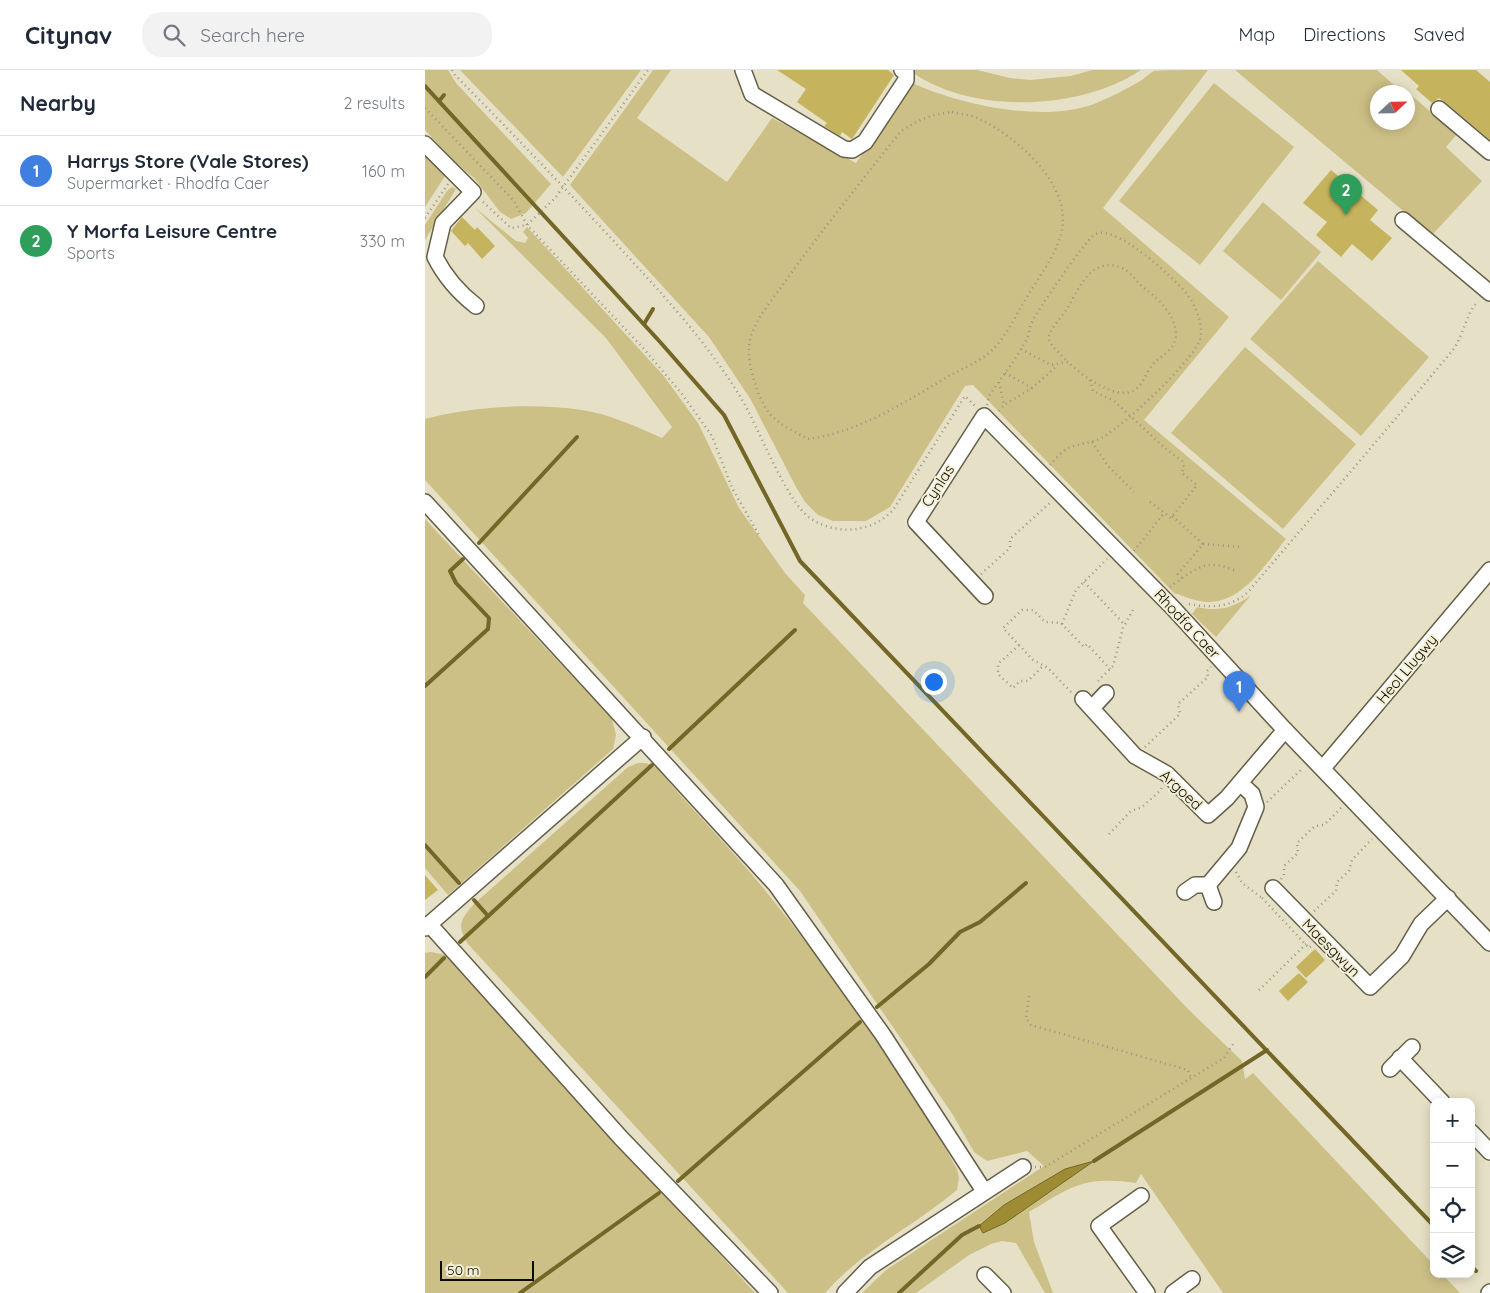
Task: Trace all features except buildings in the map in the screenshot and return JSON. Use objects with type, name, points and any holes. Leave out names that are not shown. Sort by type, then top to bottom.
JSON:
[{"type":"street","points":[[743,70],[752,94],[844,149],[852,150],[865,142],[906,80],[906,72],[902,70]]},
{"type":"street","points":[[1439,110],[1490,152]]},
{"type":"street","points":[[425,144],[473,192],[443,223],[435,257],[443,274],[460,294],[476,306]]},
{"type":"street","points":[[1403,220],[1489,292]]},
{"type":"street","name":"Rhodfa Caer","points":[[987,419],[1172,607],[1285,730],[1490,942]]},
{"type":"street","name":"Cynlas","points":[[985,596],[915,522],[987,419]]},
{"type":"street","points":[[425,502],[643,737],[776,885],[883,1035],[984,1192]]},
{"type":"street","name":"Heol Llugwy","points":[[1318,763],[1490,570]]},
{"type":"street","points":[[1087,704],[1106,693]]},
{"type":"street","name":"Argoed","points":[[1087,704],[1135,756],[1165,772],[1208,815],[1240,783],[1285,730]]},
{"type":"street","points":[[643,737],[427,926],[621,1138],[770,1293]]},
{"type":"street","points":[[1185,892],[1195,885],[1208,885],[1232,858],[1255,815],[1256,801],[1252,794],[1240,783]]},
{"type":"street","points":[[1208,885],[1214,902]]},
{"type":"street","name":"Maesgwyn","points":[[1273,888],[1370,987],[1402,956],[1421,924],[1448,898]]},
{"type":"street","points":[[1412,1047],[1395,1064],[1437,1098]]},
{"type":"street","points":[[1475,1136],[1490,1152]]},
{"type":"street","points":[[845,1293],[869,1266],[1023,1167]]},
{"type":"street","points":[[1141,1196],[1099,1226],[1147,1293]]},
{"type":"street","points":[[985,1275],[1003,1293]]},
{"type":"street","points":[[1173,1293],[1192,1279]]},
{"type":"path","points":[[452,70],[682,314],[711,350],[746,406],[795,503],[815,521],[833,528],[855,530],[866,528],[887,517],[965,396]]},
{"type":"path","points":[[473,192],[511,228],[527,225],[555,198],[648,70]]},
{"type":"path","points":[[425,108],[514,201],[527,225],[644,349],[682,394],[712,436],[732,488],[759,534]]},
{"type":"path","points":[[952,112],[977,118],[1017,145],[1042,168],[1056,190],[1062,211],[1062,228],[1057,247],[1003,336],[988,354],[892,409],[848,429],[823,437],[808,439],[786,427],[770,413],[755,383],[749,360],[749,346],[753,329],[809,248],[900,132],[915,121],[934,114],[952,112]]},
{"type":"path","points":[[425,218],[455,175]]},
{"type":"path","points":[[987,419],[989,396],[1027,340],[1031,324],[1079,252],[1094,235],[1102,232],[1111,234],[1143,251],[1187,294],[1198,317],[1201,336],[1198,345],[1171,377],[1130,416],[1107,434],[1092,442],[1067,449],[1041,474]]},
{"type":"path","points":[[1109,265],[1127,270],[1144,288],[1156,295],[1167,310],[1176,334],[1174,345],[1153,364],[1136,389],[1129,393],[1115,392],[1090,380],[1068,362],[1053,347],[1048,338],[1056,322],[1065,312],[1085,278],[1092,270],[1109,265]]},
{"type":"path","points":[[1172,607],[1176,602],[1211,608],[1227,605],[1238,601],[1248,592],[1348,477],[1458,343],[1469,314],[1489,292]]},
{"type":"path","points":[[1021,350],[1051,365],[1068,362]]},
{"type":"path","points":[[987,419],[1004,405],[1032,388],[1059,365]]},
{"type":"path","points":[[1005,373],[1032,388]]},
{"type":"path","points":[[1090,380],[1093,391],[1111,399],[1182,461],[1184,467],[1181,474],[1197,485],[1172,516]]},
{"type":"path","points":[[999,381],[1004,405]]},
{"type":"path","points":[[1111,399],[1115,392]]},
{"type":"path","points":[[1092,442],[1108,466],[1134,492]]},
{"type":"path","points":[[973,582],[1010,548],[1010,539],[1060,494]]},
{"type":"path","points":[[1151,502],[1171,518],[1172,516],[1203,544],[1243,547]]},
{"type":"path","points":[[1127,561],[1164,513]]},
{"type":"path","points":[[1182,578],[1178,574],[1203,544]]},
{"type":"path","points":[[1062,624],[1076,590],[1116,550]]},
{"type":"path","points":[[1160,595],[1203,565],[1219,564],[1234,570]]},
{"type":"path","points":[[1084,582],[1125,625]]},
{"type":"path","points":[[1087,704],[1079,701],[1043,666],[1033,660],[1003,628],[1022,610],[1033,610],[1045,622],[1062,624],[1084,647],[1087,644],[1110,669]]},
{"type":"path","points":[[1106,693],[1097,682],[1113,666],[1125,625],[1133,610]]},
{"type":"path","points":[[1019,645],[998,664],[998,674],[1013,688],[1020,681],[1028,681],[1043,666]]},
{"type":"path","points":[[1135,756],[1180,714],[1178,704],[1208,676],[1207,671],[1219,659]]},
{"type":"path","points":[[1255,815],[1278,790],[1318,763]]},
{"type":"path","points":[[1109,834],[1131,811],[1142,807],[1161,790],[1165,772]]},
{"type":"path","points":[[1232,858],[1238,877],[1261,898],[1285,875],[1284,866],[1298,853],[1297,842],[1315,826],[1323,825],[1352,798]]},
{"type":"path","points":[[1304,920],[1336,891],[1337,882],[1349,871],[1352,860],[1382,829]]},
{"type":"path","points":[[1259,990],[1305,944]]},
{"type":"path","points":[[1029,996],[1026,1018],[1031,1025],[1189,1070],[1191,1078]]},
{"type":"path","points":[[1023,1167],[1045,1167],[1224,1058],[1235,1041]]},
{"type":"shaded area","points":[[425,70],[448,70],[456,83],[551,184],[526,213],[511,219],[500,212],[475,179],[455,162],[425,130]]},
{"type":"shaded area","points":[[460,70],[641,70],[563,177]]},
{"type":"shaded area","points":[[653,70],[671,70],[637,118],[727,182],[772,118],[856,163],[912,83],[954,98],[978,104],[1027,112],[1051,112],[1094,104],[1131,87],[1154,71],[1208,70],[1103,208],[1229,317],[1144,420],[1286,539],[1262,570],[1243,589],[1221,600],[1204,602],[1174,593],[973,385],[965,386],[890,507],[866,521],[833,521],[818,515],[805,502],[751,400],[709,337],[570,185]]},
{"type":"shaded area","points":[[909,70],[977,70],[1010,78],[1030,80],[1071,76],[1092,70],[1141,70],[1116,84],[1087,94],[1057,100],[1025,102],[993,101],[962,95],[934,85]]},
{"type":"shaded area","points":[[1235,70],[1377,70],[1394,85],[1370,85],[1370,130],[1415,130],[1415,99],[1457,134],[1446,147],[1482,181],[1432,235]]},
{"type":"shaded area","points":[[1214,83],[1294,147],[1200,265],[1119,201]]},
{"type":"shaded area","points":[[425,149],[445,171],[445,176],[425,207]]},
{"type":"shaded area","points":[[452,187],[456,189],[425,240],[425,225],[447,191]]},
{"type":"shaded area","points":[[1263,202],[1321,252],[1281,300],[1223,251]]},
{"type":"shaded area","points":[[474,207],[516,241],[525,243],[528,238],[523,232],[527,227],[663,375],[698,423],[739,508],[785,573],[805,595],[803,603],[1189,1010],[1242,1061],[1245,1079],[1253,1073],[1430,1261],[1430,1278],[1446,1278],[1460,1293],[1223,1293],[1141,1174],[1136,1183],[1103,1181],[1079,1185],[1029,1212],[1034,1242],[1053,1293],[1045,1293],[1016,1243],[1002,1241],[991,1244],[969,1255],[916,1293],[862,1293],[886,1270],[1044,1166],[1027,1151],[987,1161],[974,1152],[953,1115],[800,891],[425,480],[425,419],[463,411],[523,406],[582,410],[623,421],[662,438],[672,427],[606,338]]},
{"type":"shaded area","points":[[1318,261],[1429,357],[1361,436],[1250,339]]},
{"type":"shaded area","points":[[1245,347],[1356,444],[1283,529],[1171,433]]},
{"type":"shaded area","points":[[425,519],[612,719],[616,735],[613,749],[448,895],[425,868]]},
{"type":"shaded area","points":[[1251,595],[1216,637],[1192,614],[1197,607],[1225,608]]},
{"type":"shaded area","points":[[638,763],[646,763],[656,767],[751,873],[790,922],[867,1025],[914,1096],[957,1169],[959,1178],[957,1190],[872,1251],[825,1293],[788,1293],[468,944],[462,932],[463,918],[474,904],[628,767]]},
{"type":"shaded area","points":[[431,952],[446,955],[755,1293],[425,1293],[425,953]]},
{"type":"shaded area","points":[[1094,1161],[1005,1223],[983,1233],[979,1226],[1004,1205],[1065,1169]]},
{"type":"waterway","points":[[425,86],[661,343],[724,415],[800,561],[1430,1222]]},
{"type":"waterway","points":[[439,101],[444,95]]},
{"type":"waterway","points":[[644,324],[653,309]]},
{"type":"waterway","points":[[479,543],[577,437]]},
{"type":"waterway","points":[[425,686],[488,629],[489,618],[456,583],[450,571],[463,559]]},
{"type":"waterway","points":[[669,749],[795,630]]},
{"type":"waterway","points":[[460,942],[652,765]]},
{"type":"waterway","points":[[425,845],[459,883]]},
{"type":"waterway","points":[[877,1007],[929,964],[960,932],[980,922],[1026,883]]},
{"type":"waterway","points":[[474,900],[488,916]]},
{"type":"waterway","points":[[425,977],[444,958]]},
{"type":"waterway","points":[[678,1181],[860,1022]]},
{"type":"waterway","points":[[1094,1161],[1267,1050]]},
{"type":"waterway","points":[[520,1293],[659,1193]]},
{"type":"waterway","points":[[899,1293],[962,1235],[979,1226]]},
{"type":"place","name":"Y Morfa Leisure Centre","points":[[1346,215]]},
{"type":"place","name":"Harrys Store (Vale Stores)","points":[[1239,712]]}]
